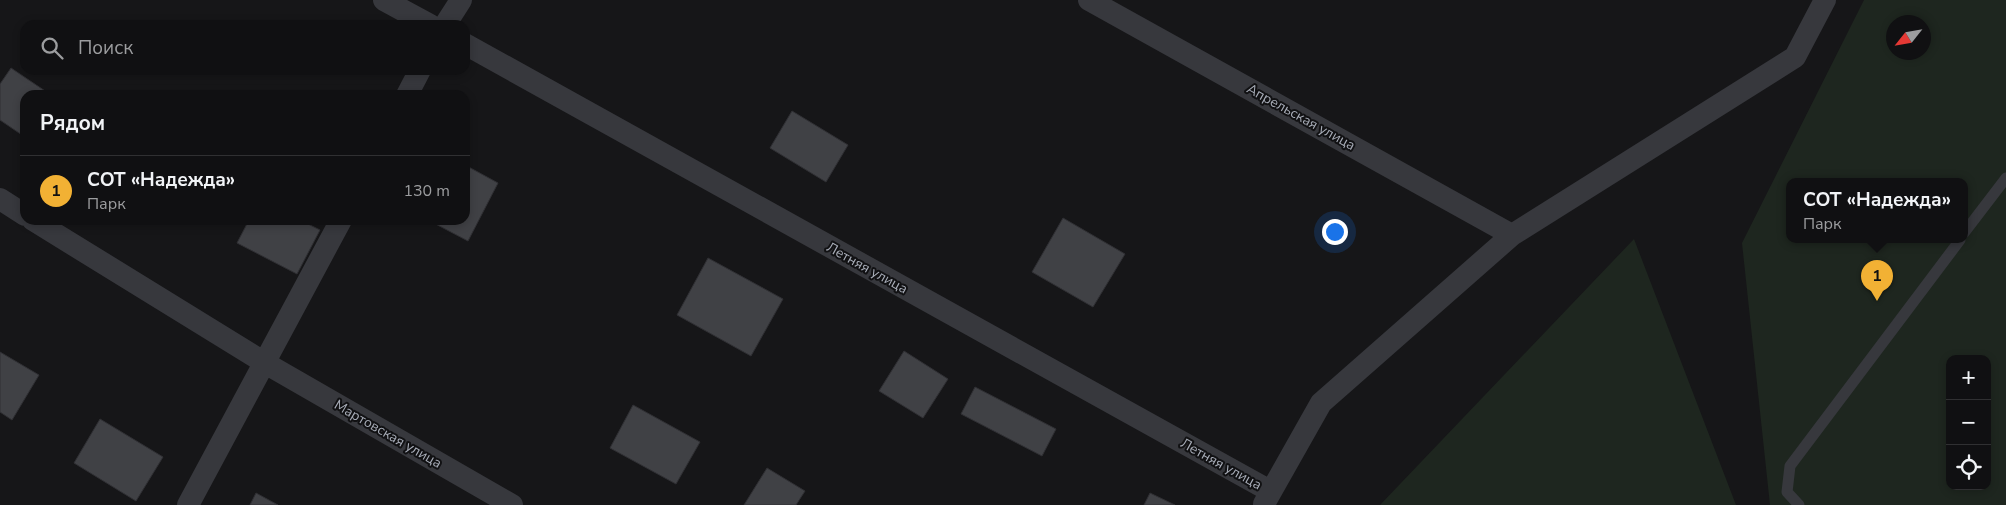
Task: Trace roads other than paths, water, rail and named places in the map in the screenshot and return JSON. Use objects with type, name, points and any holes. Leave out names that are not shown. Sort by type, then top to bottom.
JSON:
[{"type":"street","points":[[384,0],[421,20]]},
{"type":"street","points":[[448,20],[461,0]]},
{"type":"street","name":"Апрельская улица","points":[[1089,0],[1512,235]]},
{"type":"street","points":[[1266,498],[1321,403],[1512,235],[1795,57],[1825,0]]},
{"type":"street","name":"Летняя улица","points":[[470,47],[1266,498]]},
{"type":"street","points":[[410,90],[417,75]]},
{"type":"street","points":[[0,199],[20,212]]},
{"type":"street","name":"Мартовская улица","points":[[41,225],[265,363],[512,505]]},
{"type":"street","points":[[188,505],[338,225]]},
{"type":"lane","points":[[1968,228],[2006,178]]},
{"type":"lane","points":[[1799,505],[1787,492],[1790,466],[1958,243]]},
{"type":"place","name":"СОТ «Надежда»","points":[[1877,301]]}]
